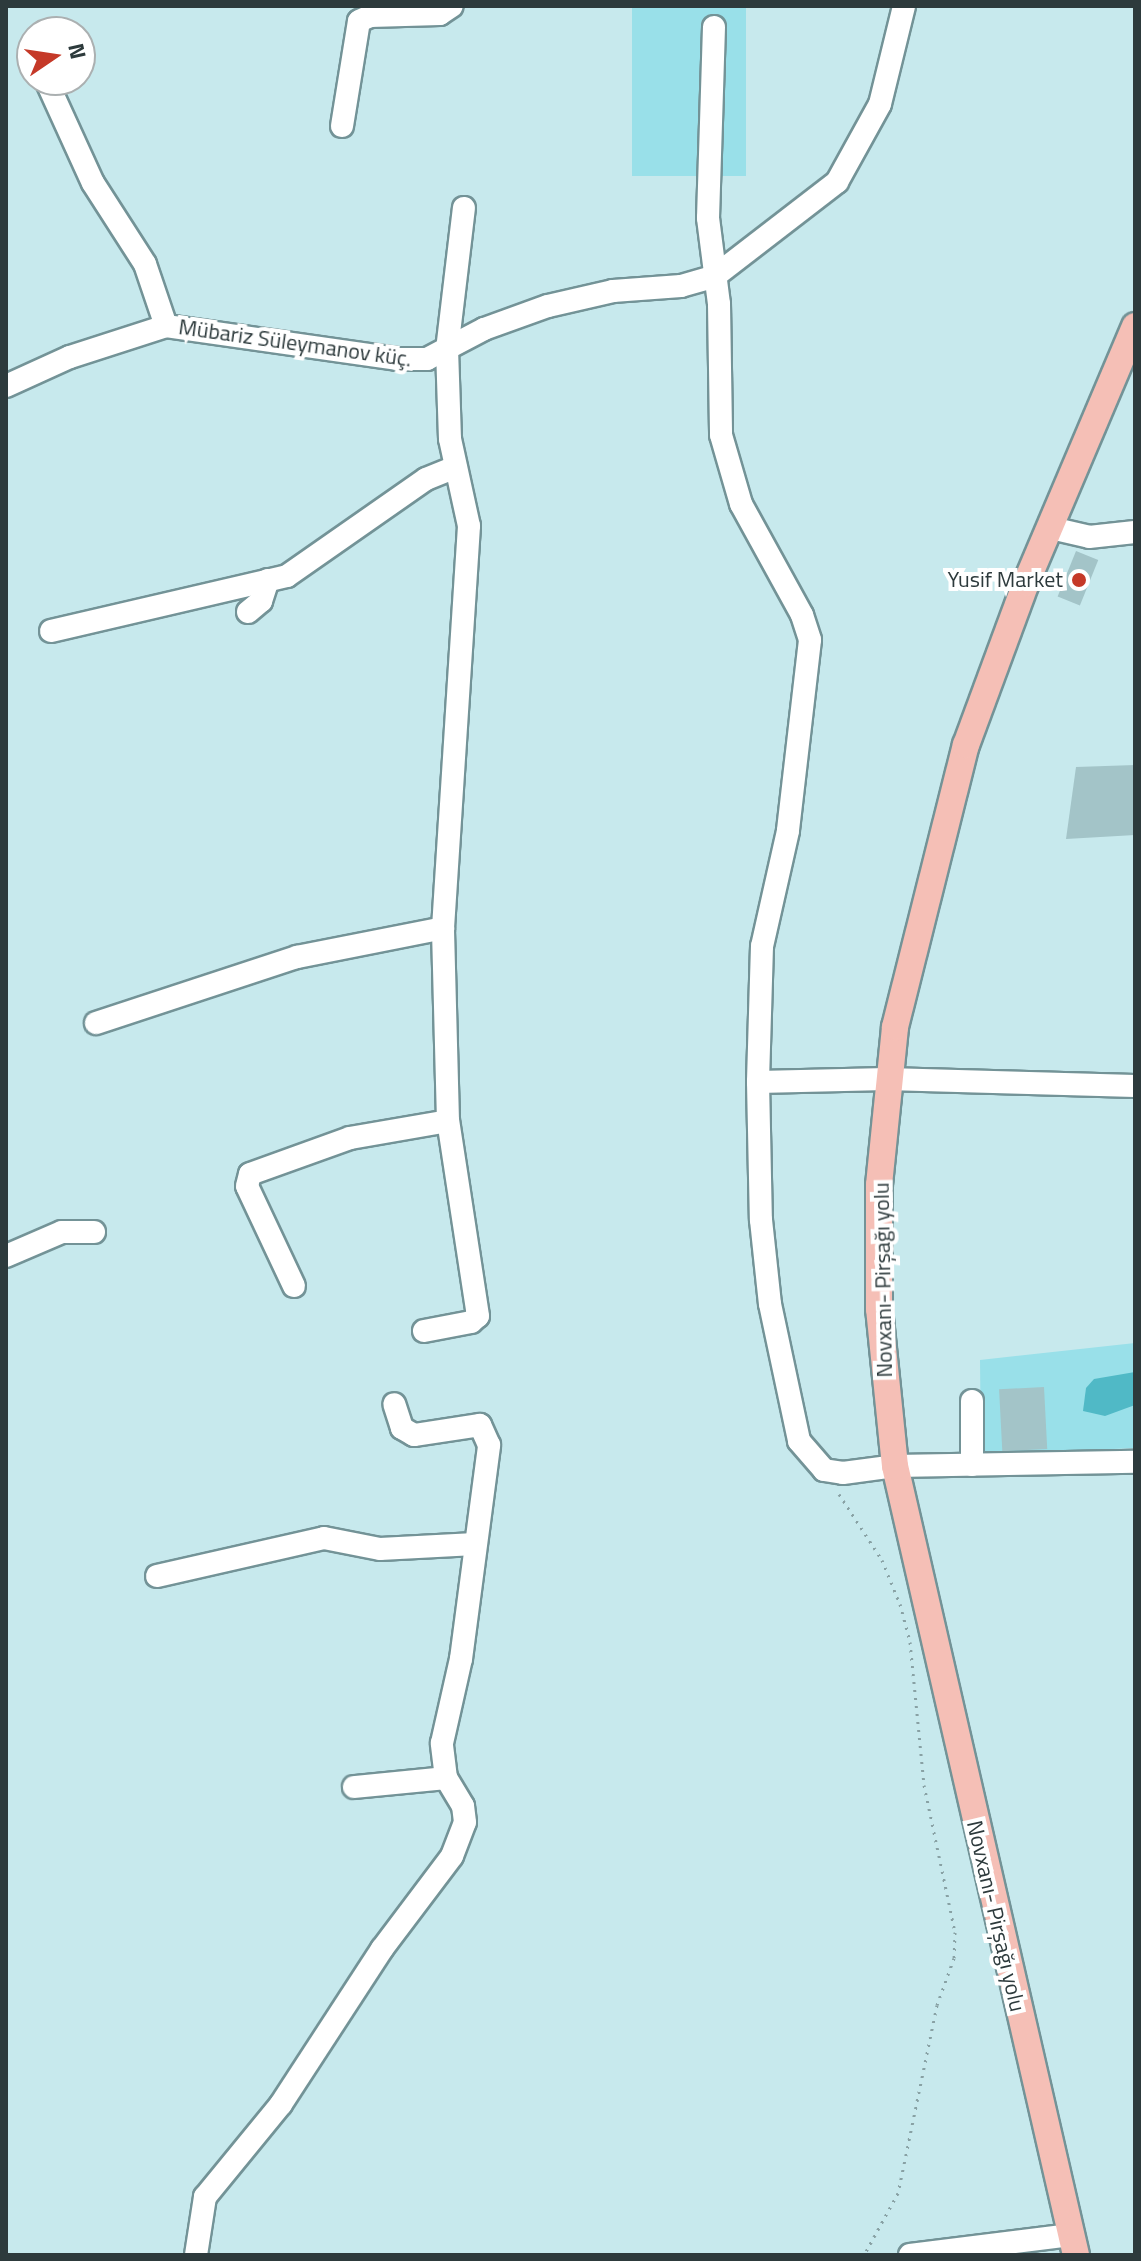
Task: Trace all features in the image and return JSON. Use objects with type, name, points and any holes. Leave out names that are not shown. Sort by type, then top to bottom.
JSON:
[{"type":"main road","name":"Novxanı- Pirşağı yolu","points":[[1073,2245],[895,1466],[879,1309],[879,1185],[887,1079],[909,959],[957,773],[1051,528],[1135,326]]},
{"type":"street","points":[[342,126],[359,21],[370,16],[440,14],[452,6]]},
{"type":"street","name":"Mübariz Süleymanov küç.","points":[[6,386],[70,357],[166,326],[397,359],[427,359],[484,329],[573,298],[681,286],[715,276],[837,182],[880,104],[904,6]]},
{"type":"street","points":[[714,27],[708,218],[715,276],[716,405],[741,504],[802,615],[810,640],[788,831],[762,946],[758,1082],[761,1220],[770,1304],[799,1441],[824,1470],[1135,1462]]},
{"type":"street","points":[[53,96],[93,183],[145,264],[166,326]]},
{"type":"street","points":[[424,1331],[471,1322],[478,1316],[448,1121],[443,928],[469,526],[456,467],[447,350],[464,208]]},
{"type":"street","points":[[51,631],[268,580],[302,567],[426,479],[456,467]]},
{"type":"street","points":[[1051,528],[1089,537],[1135,532]]},
{"type":"street","points":[[248,612],[261,601],[268,580]]},
{"type":"street","points":[[96,1023],[297,957],[443,928]]},
{"type":"street","points":[[758,1082],[887,1079],[1135,1086]]},
{"type":"street","points":[[294,1286],[247,1186],[250,1174],[350,1138],[448,1121]]},
{"type":"street","points":[[6,1256],[62,1232],[94,1232]]},
{"type":"street","points":[[972,1401],[972,1465]]},
{"type":"street","points":[[196,2255],[205,2197],[281,2104],[382,1949],[452,1856],[465,1822],[463,1806],[446,1778],[442,1743],[461,1659],[489,1445],[486,1431],[466,1425],[414,1435],[402,1428],[394,1404]]},
{"type":"street","points":[[157,1576],[324,1538],[380,1549],[475,1544]]},
{"type":"street","points":[[354,1787],[446,1778]]},
{"type":"street","points":[[910,2255],[1073,2245]]},
{"type":"path","points":[[824,1470],[882,1560],[900,1604],[910,1642],[924,1785],[955,1932],[954,1958],[937,2005],[898,2193],[864,2255]]},
{"type":"shaded area","points":[[632,6],[746,6],[746,176],[632,176]]},
{"type":"shaded area","points":[[1135,1343],[1135,1448],[981,1455],[980,1360]]},
{"type":"shaded area","points":[[1135,1372],[1135,1405],[1105,1416],[1083,1411],[1086,1388],[1094,1379]]},
{"type":"building","points":[[1076,551],[1098,560],[1080,605],[1058,596]]},
{"type":"building","points":[[1135,765],[1135,835],[1066,839],[1076,767]]},
{"type":"building","points":[[1044,1387],[1047,1449],[1002,1451],[999,1389]]},
{"type":"place","name":"Yusif Market","points":[[1079,580]]}]
